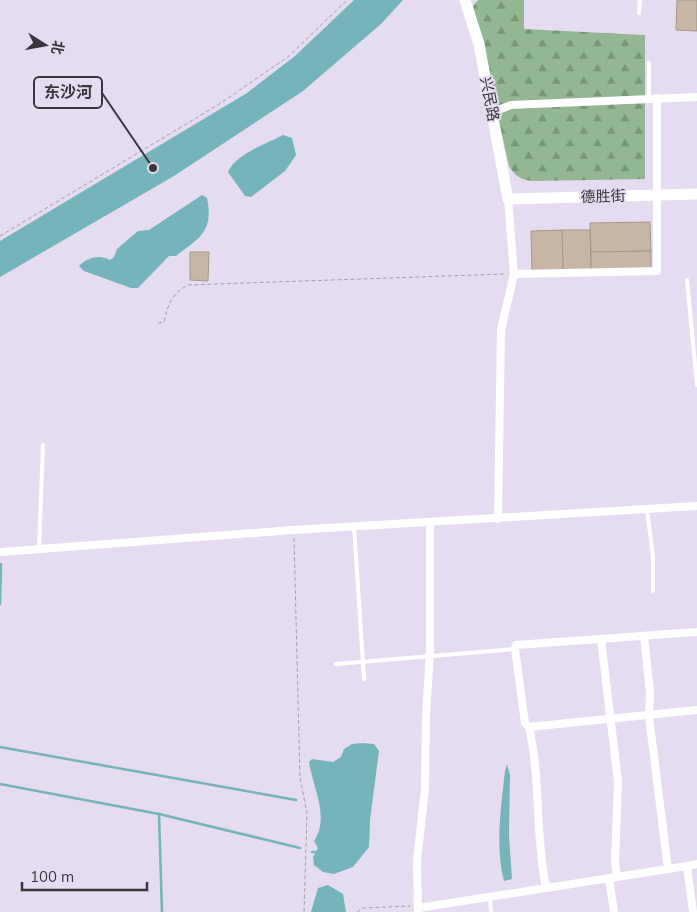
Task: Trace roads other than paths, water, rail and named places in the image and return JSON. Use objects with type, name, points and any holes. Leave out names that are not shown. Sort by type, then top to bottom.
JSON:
[{"type":"street","name":"兴民路","points":[[466,1],[479,44],[508,199]]},
{"type":"street","points":[[493,112],[511,105],[697,97]]},
{"type":"street","points":[[514,274],[657,271],[657,195],[653,98]]},
{"type":"street","name":"德胜街","points":[[508,199],[697,194]]},
{"type":"street","points":[[498,519],[501,330],[514,274],[508,199]]},
{"type":"street","points":[[0,552],[293,530],[697,506]]},
{"type":"street","points":[[430,522],[430,655],[426,717],[426,789],[417,861],[418,908],[697,864]]},
{"type":"street","points":[[546,888],[541,866],[539,803],[529,727],[525,723],[516,645],[697,632]]},
{"type":"street","points":[[644,636],[650,692],[649,716],[668,869]]},
{"type":"street","points":[[601,639],[618,782],[613,878],[614,912]]},
{"type":"street","points":[[529,727],[697,710]]},
{"type":"street","points":[[687,866],[693,912]]},
{"type":"lane","points":[[639,13],[640,0]]},
{"type":"lane","points":[[649,63],[653,98]]},
{"type":"lane","points":[[688,280],[697,384]]},
{"type":"lane","points":[[39,549],[43,445]]},
{"type":"lane","points":[[647,509],[654,557],[653,591]]},
{"type":"lane","points":[[354,526],[364,679]]},
{"type":"lane","points":[[336,664],[515,649]]},
{"type":"lane","points":[[490,897],[491,912]]},
{"type":"waterway","points":[[0,604],[1,564]]},
{"type":"waterway","points":[[0,747],[296,800]]},
{"type":"waterway","points":[[0,784],[159,814],[300,848]]},
{"type":"waterway","points":[[159,814],[162,912]]},
{"type":"place","name":"东沙河","points":[[153,168]]}]
